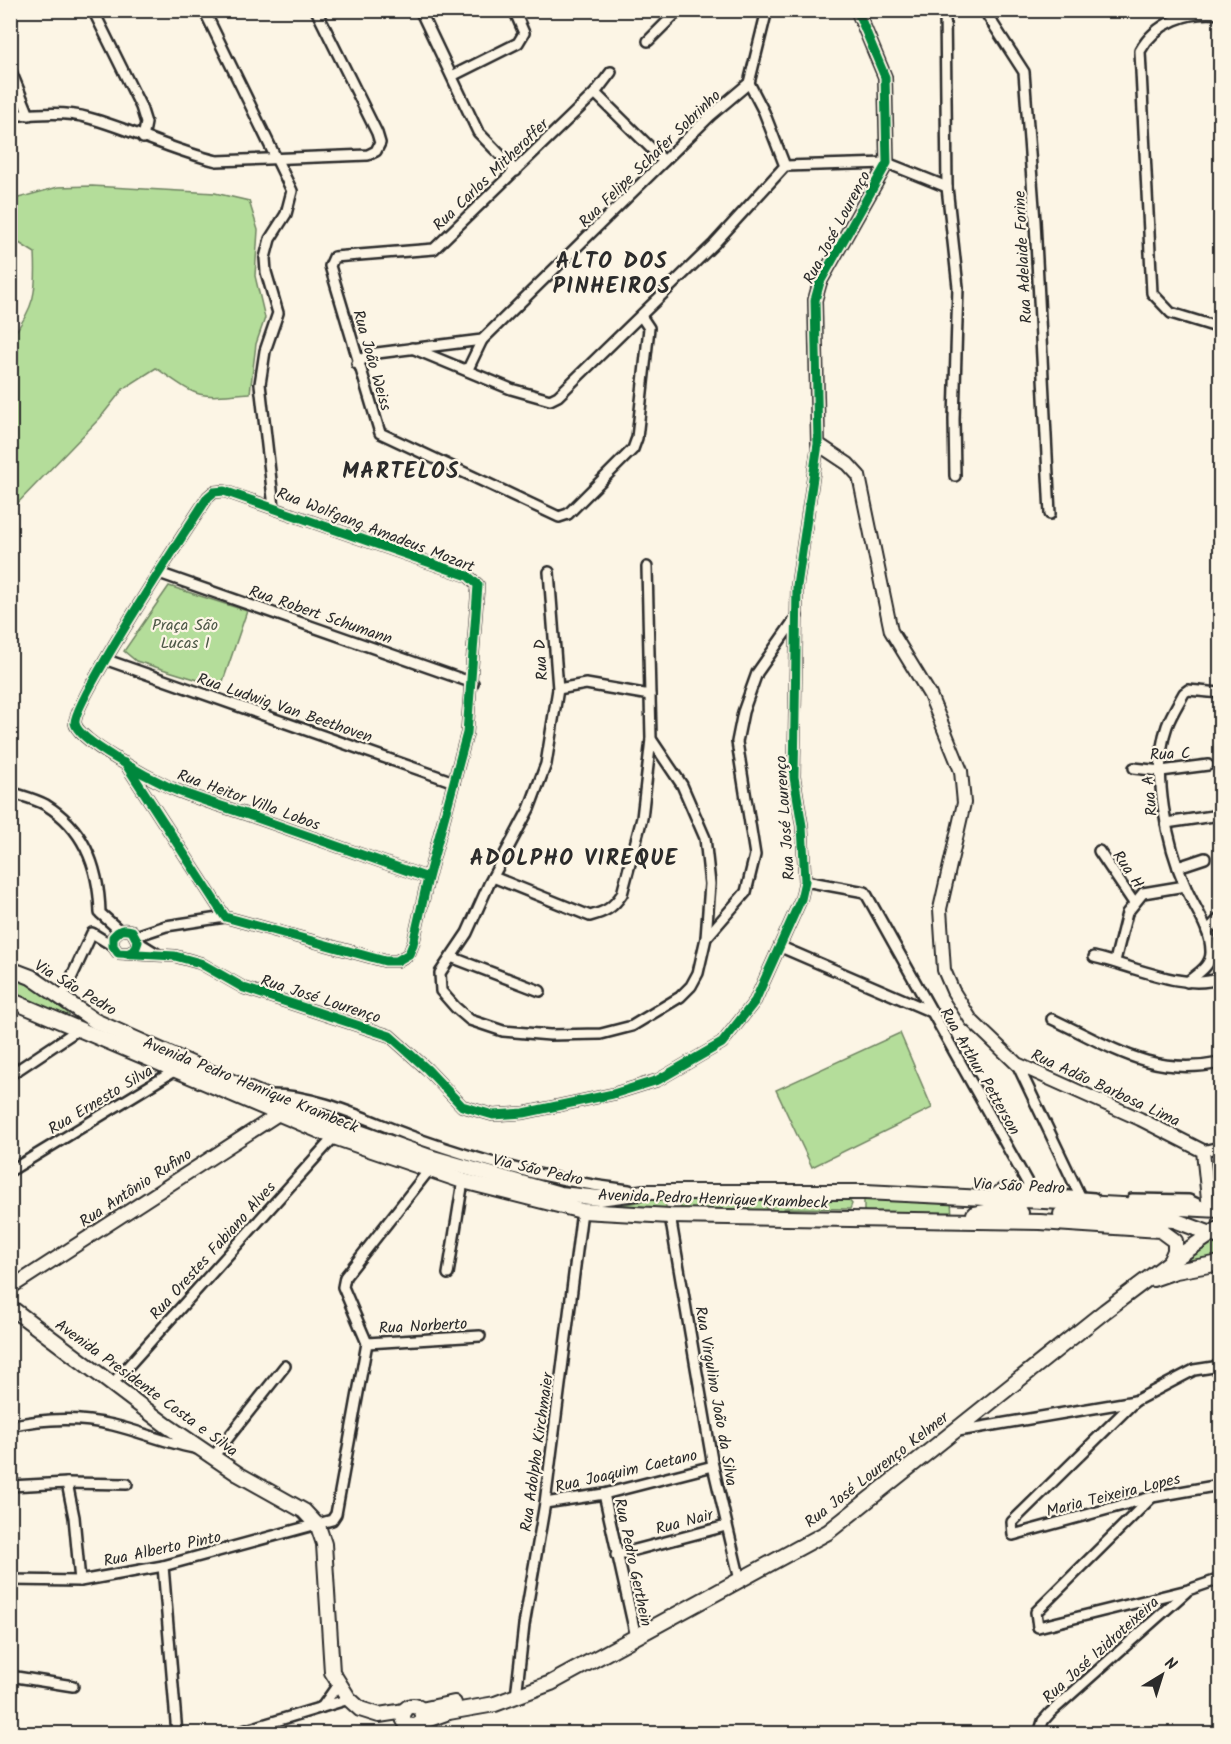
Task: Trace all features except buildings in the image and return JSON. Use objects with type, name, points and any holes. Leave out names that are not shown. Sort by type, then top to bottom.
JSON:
[{"type":"main road","name":"Via São Pedro","points":[[11,969],[31,977],[61,1000],[95,1021],[264,1095],[434,1158],[561,1194],[599,1198],[644,1191],[848,1192],[1215,1210]]},
{"type":"main road","name":"Avenida Pedro Henrique Krambeck","points":[[10,1000],[277,1115],[334,1137],[463,1181],[582,1211],[670,1216],[1040,1222],[1160,1230],[1175,1241],[1175,1251],[1170,1262]]},
{"type":"main road","points":[[990,1200],[1004,1190],[1033,1193]]},
{"type":"main road","points":[[670,1216],[672,1203],[680,1198],[744,1197],[750,1192]]},
{"type":"main road","points":[[783,1217],[792,1212],[852,1212],[858,1206],[857,1200],[848,1192]]},
{"type":"main road","name":"Via São Pedro","points":[[956,1220],[992,1211],[1174,1220],[1218,1233]]},
{"type":"main road","name":"Rua José Lourenço Kelmer","points":[[411,1722],[493,1697],[514,1698],[551,1683],[828,1532],[1170,1262],[1218,1233]]},
{"type":"main road","name":"Rua José Lourenço Kelmer","points":[[1143,1283],[1176,1271],[1221,1263]]},
{"type":"main road","name":"Avenida Presidente Costa e Silva","points":[[10,1307],[208,1454],[304,1511],[318,1526]]},
{"type":"main road","points":[[318,1526],[324,1544],[332,1672],[349,1699],[360,1708],[411,1722]]},
{"type":"street","points":[[93,10],[141,106],[146,123],[143,138]]},
{"type":"street","points":[[204,10],[292,191],[286,214],[270,239],[265,258],[278,314],[265,351],[261,384],[274,507]]},
{"type":"street","points":[[10,116],[88,117],[143,138],[217,161],[368,155],[376,151],[380,143],[377,133],[316,10]]},
{"type":"street","points":[[420,10],[478,132],[516,171]]},
{"type":"street","points":[[452,76],[518,43],[524,33],[514,10]]},
{"type":"street","points":[[648,41],[679,10]]},
{"type":"street","points":[[767,10],[749,83],[764,112],[785,166]]},
{"type":"street","name":"Rua José Lourenço","points":[[127,954],[161,956],[200,963],[244,988],[390,1036],[427,1069],[462,1106],[493,1115],[524,1113],[613,1094],[658,1080],[704,1056],[722,1043],[742,1019],[755,1001],[781,947],[801,899],[805,881],[802,826],[794,777],[797,586],[818,444],[815,300],[820,282],[887,163],[885,76],[857,10]]},
{"type":"street","points":[[945,10],[947,187],[958,287],[955,476]]},
{"type":"street","name":"Rua Adelaide Forine","points":[[984,10],[1024,72],[1035,221],[1050,514]]},
{"type":"street","points":[[1221,14],[1207,12],[1164,25],[1148,38],[1140,51],[1152,293],[1172,313],[1221,328]]},
{"type":"street","points":[[10,69],[29,115]]},
{"type":"street","name":"Rua Carlos Mitheroffer","points":[[334,257],[434,249],[595,93],[611,72]]},
{"type":"street","name":"Rua Felipe Schafer Sobrinho","points":[[468,369],[482,340],[664,161],[749,83]]},
{"type":"street","points":[[595,93],[664,161]]},
{"type":"street","points":[[412,348],[468,369],[511,389],[550,400],[558,396],[714,244],[785,166],[887,163],[947,187]]},
{"type":"street","name":"Rua João Weiss","points":[[334,257],[330,266],[357,364],[377,428],[384,437],[563,517],[633,449],[637,438],[649,328],[641,316]]},
{"type":"street","points":[[357,364],[369,354],[482,340]]},
{"type":"street","points":[[440,358],[445,345]]},
{"type":"street","name":"Rua Adão Barbosa Lima","points":[[818,444],[848,464],[859,476],[891,630],[930,694],[962,771],[964,803],[940,909],[944,970],[971,1020],[1017,1064],[1140,1119],[1203,1151]]},
{"type":"street","name":"Rua Wolfgang Amadeus Mozart","points":[[75,723],[78,711],[159,573],[208,497],[214,492],[224,491],[274,507],[474,580],[478,585],[473,683],[467,733],[409,954],[397,961],[385,961],[225,917],[166,926],[137,939]]},
{"type":"street","points":[[493,877],[590,916],[604,913],[622,894],[642,818],[651,739],[647,567]]},
{"type":"street","name":"Rua D","points":[[549,572],[558,688],[586,684],[650,695]]},
{"type":"street","name":"Rua Robert Schumann","points":[[159,573],[473,683]]},
{"type":"street","points":[[706,938],[746,892],[755,855],[737,742],[743,712],[757,673],[797,616]]},
{"type":"street","name":"Rua Ludwig Van Beethoven","points":[[107,660],[454,782]]},
{"type":"street","points":[[558,688],[546,764],[529,809],[467,933],[440,973],[441,991],[470,1020],[503,1031],[550,1035],[601,1035],[632,1026],[680,997],[698,973],[706,938],[711,884],[705,838],[682,785],[651,739]]},
{"type":"street","name":"Rua A","points":[[1207,931],[1185,886],[1166,823],[1161,755],[1166,727],[1184,693],[1188,690],[1221,693]]},
{"type":"street","name":"Rua Heitor Villa Lobos","points":[[75,723],[79,732],[125,763],[172,788],[428,878]]},
{"type":"street","points":[[125,763],[225,917]]},
{"type":"street","name":"Rua C","points":[[1134,768],[1161,771],[1208,765]]},
{"type":"street","points":[[10,792],[45,805],[72,826],[87,851],[99,884],[100,913],[61,1000]]},
{"type":"street","points":[[1166,823],[1221,815]]},
{"type":"street","name":"Rua H","points":[[1099,851],[1134,903]]},
{"type":"street","points":[[1178,867],[1205,858]]},
{"type":"street","points":[[805,881],[865,892],[932,1012]]},
{"type":"street","points":[[1115,962],[1126,913],[1143,893],[1185,886]]},
{"type":"street","points":[[100,913],[119,930]]},
{"type":"street","points":[[1187,982],[1208,964],[1212,952],[1207,931],[1221,918]]},
{"type":"street","points":[[93,933],[113,946],[118,953],[127,954],[135,950],[137,939],[126,929],[119,930],[113,937],[113,946]]},
{"type":"street","name":"Rua José Lourenço","points":[[137,939],[161,956]]},
{"type":"street","name":"Rua Arthur Petterson","points":[[781,947],[932,1012],[1033,1193]]},
{"type":"street","points":[[451,957],[540,991]]},
{"type":"street","points":[[1094,957],[1187,982],[1208,983],[1221,978]]},
{"type":"street","points":[[1052,1019],[1140,1061],[1194,1068],[1221,1063]]},
{"type":"street","points":[[10,1075],[79,1029]]},
{"type":"street","points":[[1017,1064],[1080,1196]]},
{"type":"street","name":"Rua Ernesto Silva","points":[[10,1171],[174,1071]]},
{"type":"street","name":"Rua Antônio Rufino","points":[[10,1288],[277,1115]]},
{"type":"street","name":"Rua Orestes Fabiano Alves","points":[[113,1383],[334,1137]]},
{"type":"street","points":[[1215,1210],[1203,1151],[1221,1147]]},
{"type":"street","points":[[318,1526],[332,1520],[336,1514],[367,1343],[343,1287],[345,1277],[429,1170]]},
{"type":"street","points":[[448,1274],[463,1181]]},
{"type":"street","points":[[1033,1193],[1097,1199],[1189,1200],[1215,1210]]},
{"type":"street","name":"Rua Adolpho Kirchmaier","points":[[514,1698],[545,1503],[582,1211]]},
{"type":"street","name":"Rua Virgulino João da Silva","points":[[670,1216],[713,1466],[740,1580]]},
{"type":"street","name":"Rua Norberto","points":[[367,1343],[480,1336]]},
{"type":"street","points":[[10,1426],[34,1420],[65,1419],[111,1425],[208,1454],[285,1366]]},
{"type":"street","points":[[952,1432],[1135,1401],[1194,1370],[1221,1366]]},
{"type":"street","name":"Maria Teixeira Lopes","points":[[1135,1401],[1012,1522],[1013,1535],[1152,1497],[1221,1485]]},
{"type":"street","name":"Rua Joaquim Caetano","points":[[545,1503],[604,1494],[713,1466]]},
{"type":"street","points":[[10,1486],[67,1483],[127,1484]]},
{"type":"street","points":[[67,1483],[74,1517],[80,1581]]},
{"type":"street","name":"Rua Pedro Gerthein","points":[[604,1494],[636,1637]]},
{"type":"street","points":[[1152,1497],[1036,1612],[1038,1627],[1188,1590],[1221,1579]]},
{"type":"street","name":"Rua Alberto Pinto","points":[[10,1581],[80,1581],[163,1566],[318,1526]]},
{"type":"street","name":"Rua Nair","points":[[616,1555],[726,1526]]},
{"type":"street","points":[[163,1566],[177,1734]]},
{"type":"street","name":"Rua José Izidroteixeira","points":[[1039,1734],[1042,1721],[1050,1713],[1188,1590]]},
{"type":"street","points":[[10,1676],[73,1686]]},
{"type":"street","points":[[322,1707],[339,1683]]},
{"type":"street","points":[[233,1734],[349,1699]]},
{"type":"green space","points":[[92,186],[215,193],[249,201],[258,230],[255,276],[265,318],[256,344],[250,393],[218,396],[199,394],[182,386],[156,368],[123,389],[100,418],[11,510],[11,338],[30,308],[35,288],[36,266],[35,253],[11,238],[11,200],[58,187]]},
{"type":"green space","name":"Praça São Lucas I","points":[[169,586],[247,611],[221,687],[136,661],[124,651]]},
{"type":"green space","points":[[10,975],[39,990],[69,1014],[68,1017],[11,992]]},
{"type":"green space","points":[[900,1033],[932,1108],[812,1167],[776,1090]]},
{"type":"green space","points":[[666,1197],[666,1211],[603,1208]]},
{"type":"green space","points":[[751,1197],[767,1197],[767,1214],[684,1210],[678,1204],[683,1200],[747,1201]]},
{"type":"green space","points":[[771,1198],[848,1199],[852,1204],[850,1209],[785,1208],[779,1214],[772,1214]]},
{"type":"green space","points":[[864,1199],[951,1202],[952,1216],[864,1214]]},
{"type":"green space","points":[[1209,1241],[1220,1245],[1220,1258],[1182,1264]]},
{"type":"cycle path","points":[[127,954],[135,950],[138,942],[132,931],[119,931],[113,937],[113,946],[118,953],[175,956],[200,963],[244,988],[390,1036],[427,1069],[462,1106],[493,1115],[524,1113],[613,1094],[658,1080],[722,1043],[755,1001],[801,899],[805,881],[802,826],[794,777],[797,586],[818,444],[815,300],[820,282],[887,163],[885,77],[857,10]]},
{"type":"cycle path","points":[[125,763],[225,917],[385,961],[397,961],[409,954],[413,944],[428,878],[467,733],[478,585],[468,576],[224,491],[214,492],[208,497],[111,650],[79,708],[75,723],[88,740],[117,759],[134,769],[171,788],[428,878]]},
{"type":"district","name":"ALTO DOS PINHEIROS","points":[[612,272]]},
{"type":"district","name":"MARTELOS","points":[[401,470]]},
{"type":"district","name":"ADOLPHO VIREQUE","points":[[574,857]]}]
